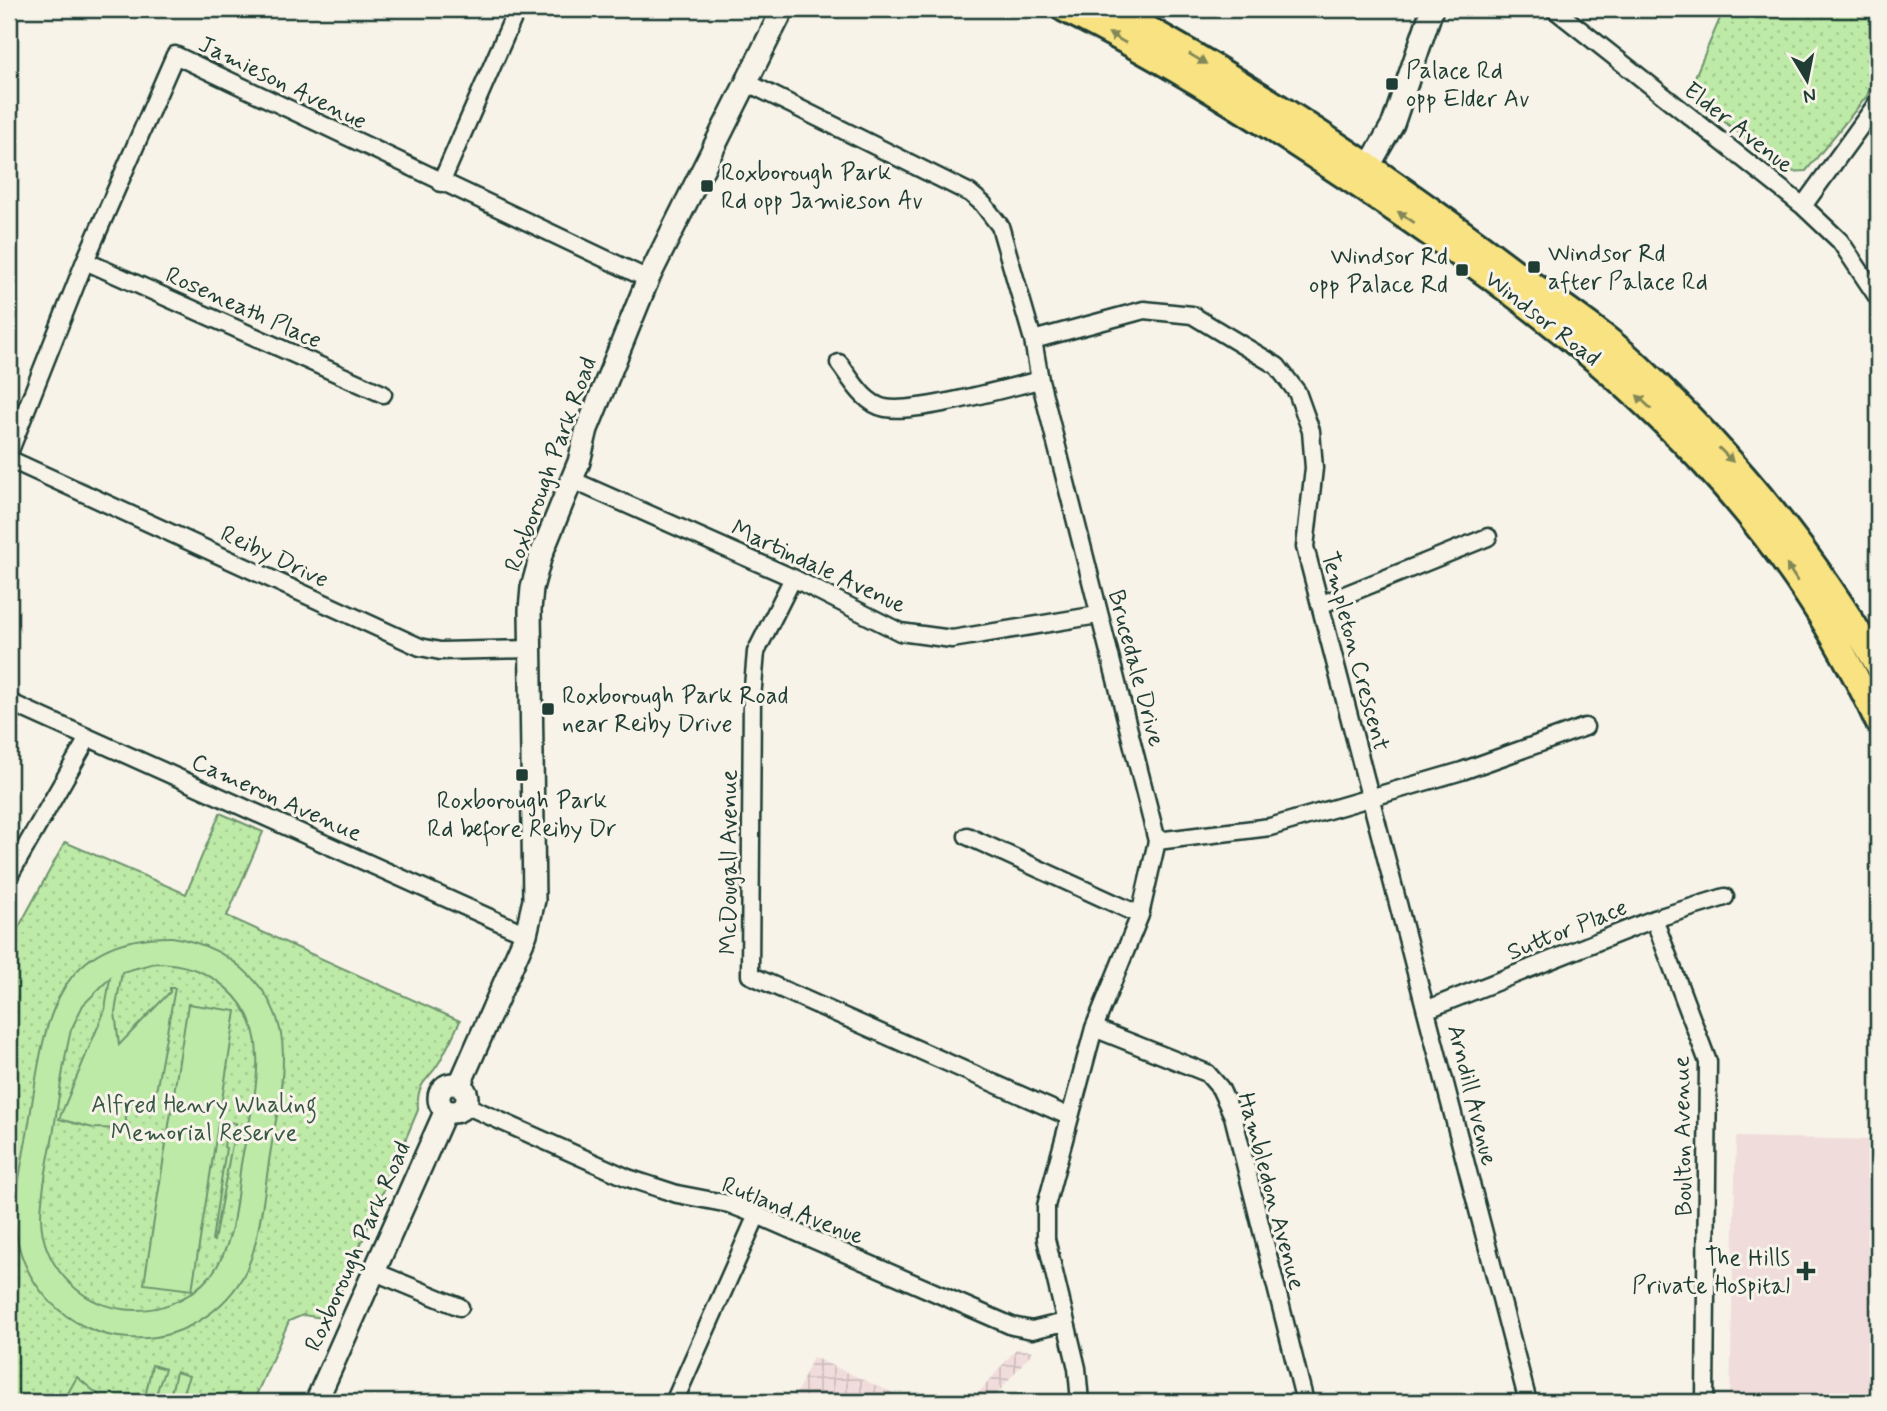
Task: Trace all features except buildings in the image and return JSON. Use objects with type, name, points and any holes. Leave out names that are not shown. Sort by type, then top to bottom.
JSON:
[{"type":"main road","name":"Windsor Road","points":[[1064,9],[1282,134],[1465,257],[1576,341],[1685,442],[1723,483],[1779,552],[1829,631],[1878,722]]},
{"type":"main road","name":"Windsor Road","points":[[1112,9],[1276,106],[1406,190],[1635,363],[1735,464],[1853,620],[1878,665]]},
{"type":"street","points":[[441,183],[517,9]]},
{"type":"street","name":"Roxborough Park Road","points":[[316,1402],[457,1100],[527,934],[536,882],[530,610],[536,570],[572,480],[587,429],[648,279],[783,9]]},
{"type":"street","points":[[1369,166],[1393,124],[1432,9]]},
{"type":"street","name":"Elder Avenue","points":[[1554,9],[1803,206],[1840,241],[1878,298]]},
{"type":"street","name":"Jamieson Avenue","points":[[9,453],[85,261],[175,55],[648,279]]},
{"type":"street","name":"Brucedale Drive","points":[[748,83],[930,173],[984,205],[1000,226],[1033,341],[1040,380],[1098,615],[1157,841],[1140,915],[1094,1028],[1068,1116],[1046,1206],[1045,1239],[1077,1368],[1080,1402]]},
{"type":"street","points":[[1803,206],[1878,102]]},
{"type":"street","name":"Roseneath Place","points":[[85,261],[383,394]]},
{"type":"street","name":"Templeton Crescent","points":[[1033,341],[1144,310],[1192,315],[1277,366],[1297,392],[1311,431],[1314,468],[1305,547],[1372,800]]},
{"type":"street","points":[[839,363],[861,394],[884,408],[918,407],[1040,380]]},
{"type":"street","name":"Reiby Drive","points":[[9,459],[420,647],[440,651],[531,649]]},
{"type":"street","name":"Martindale Avenue","points":[[572,480],[793,578],[900,632],[952,639],[1098,615]]},
{"type":"street","points":[[1320,605],[1488,537]]},
{"type":"street","name":"McDougall Avenue","points":[[793,578],[756,652],[752,698],[750,975],[1068,1116]]},
{"type":"street","name":"Cameron Avenue","points":[[9,702],[527,934]]},
{"type":"street","points":[[1157,841],[1270,827],[1372,800],[1585,727]]},
{"type":"street","points":[[9,877],[88,738]]},
{"type":"street","name":"Arndill Avenue","points":[[1372,800],[1528,1402]]},
{"type":"street","points":[[967,836],[1140,915]]},
{"type":"street","name":"Suttor Place","points":[[1428,1009],[1654,919],[1725,897]]},
{"type":"street","name":"Boulton Avenue","points":[[1654,919],[1708,1062],[1705,1402]]},
{"type":"street","name":"Hambledon Avenue","points":[[1094,1028],[1207,1073],[1220,1088],[1233,1116],[1305,1402]]},
{"type":"street","name":"Rutland Avenue","points":[[457,1100],[628,1178],[677,1194],[729,1204],[1012,1326],[1032,1330],[1065,1322]]},
{"type":"street","points":[[674,1402],[757,1215]]},
{"type":"street","points":[[375,1272],[460,1307]]},
{"type":"shaded area","name":"The Hills Private Hospital","points":[[1736,1137],[1878,1140],[1878,1402],[1730,1402]]},
{"type":"shaded area","points":[[1016,1349],[1033,1351],[990,1402],[971,1402]]},
{"type":"shaded area","points":[[813,1357],[913,1402],[793,1402]]},
{"type":"green space","points":[[1724,9],[1864,9],[1878,23],[1878,45],[1872,55],[1871,84],[1867,96],[1806,171],[1788,172],[1688,93]]},
{"type":"green space","name":"Alfred Henry Whaling Memorial Reserve","points":[[220,813],[263,832],[227,916],[460,1021],[440,1061],[421,1087],[418,1110],[329,1319],[303,1315],[289,1321],[253,1402],[9,1402],[9,945],[65,842],[186,894]]},
{"type":"green space","points":[[172,937],[195,942],[235,963],[265,994],[275,1013],[283,1058],[261,1216],[246,1271],[222,1304],[206,1316],[188,1327],[150,1338],[106,1335],[66,1316],[36,1284],[25,1264],[18,1243],[15,1220],[18,1184],[41,1054],[60,994],[77,971],[100,952],[131,941]],"holes":[[[155,963],[193,969],[225,987],[238,1000],[248,1016],[257,1054],[254,1095],[233,1222],[219,1263],[202,1284],[182,1299],[159,1307],[122,1309],[90,1299],[65,1278],[55,1265],[43,1235],[41,1207],[44,1185],[68,1042],[83,1005],[110,978],[105,1010],[59,1119],[93,1128],[127,1129],[124,1100],[153,1108],[175,988],[170,988],[170,992],[119,1045],[115,1012],[122,972]]]},
{"type":"green space","points":[[188,1004],[236,1011],[192,1290],[144,1284]]},
{"type":"green space","points":[[227,1122],[236,1123],[214,1241],[212,1240],[226,1148]]},
{"type":"green space","points":[[152,1365],[165,1369],[153,1402],[144,1402]]},
{"type":"green space","points":[[176,1372],[189,1376],[179,1402],[169,1402]]},
{"type":"green space","points":[[77,1377],[107,1402],[63,1402]]},
{"type":"place","name":"Palace Rd opp Elder Av","points":[[1392,84]]},
{"type":"place","name":"Roxborough Park Rd opp Jamieson Av","points":[[707,186]]},
{"type":"place","name":"Windsor Rd after Palace Rd","points":[[1534,267]]},
{"type":"place","name":"Windsor Rd opp Palace Rd","points":[[1462,270]]},
{"type":"place","name":"Roxborough Park Road near Reiby Drive","points":[[548,709]]},
{"type":"place","name":"Roxborough Park Rd before Reiby Dr","points":[[522,775]]},
{"type":"place","name":"The Hills Private Hospital","points":[[1806,1271]]}]
